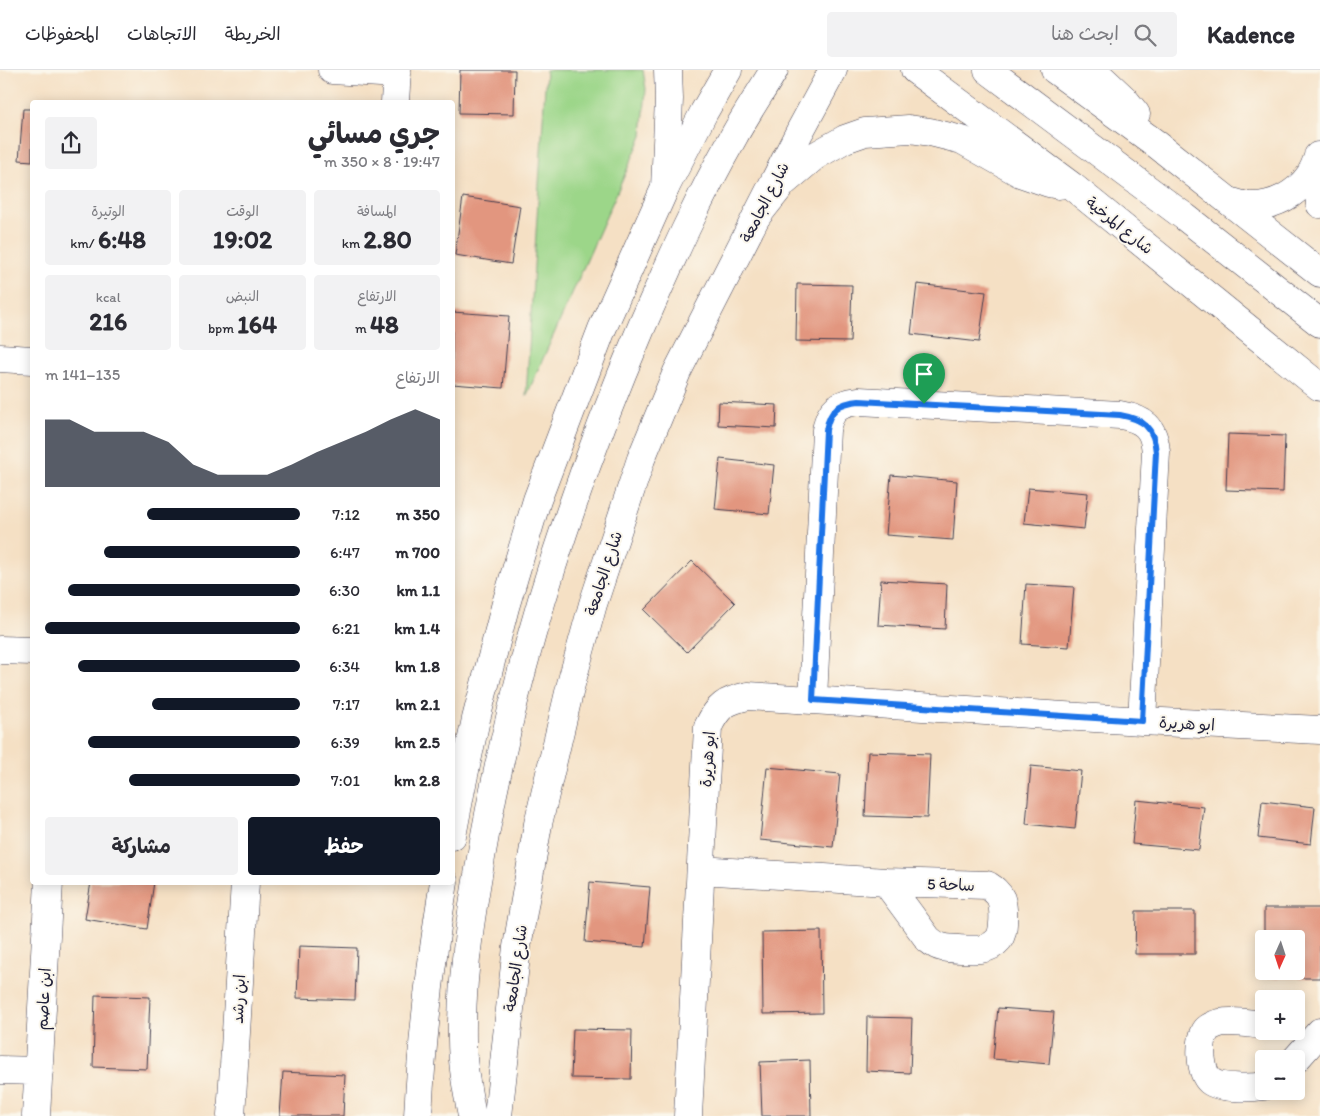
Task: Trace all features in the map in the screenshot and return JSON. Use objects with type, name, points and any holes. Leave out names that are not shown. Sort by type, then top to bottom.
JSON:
[{"type":"main road","points":[[332,70],[397,72],[395,100]]},
{"type":"main road","points":[[665,188],[669,100],[668,70]]},
{"type":"main road","points":[[455,820],[476,719],[505,607],[537,500],[602,329],[665,188],[728,70]]},
{"type":"main road","points":[[472,1116],[467,1092],[462,1042],[463,991],[470,929],[475,891],[492,801],[512,711],[536,622],[562,535],[593,448],[658,290],[694,213],[733,137],[774,70]]},
{"type":"main road","name":"شارع الجامعة","points":[[498,1116],[517,947],[538,824],[571,684],[593,604],[641,459],[677,372],[802,126],[833,70]]},
{"type":"main road","name":"شارع المرخية","points":[[915,70],[1073,187],[1320,386]]},
{"type":"main road","points":[[988,70],[1185,217],[1320,323]]},
{"type":"main road","points":[[1055,70],[1155,142],[1320,273]]},
{"type":"main road","points":[[1093,70],[1124,100],[1141,120],[1155,142]]},
{"type":"main road","points":[[756,217],[783,183],[815,156],[846,139],[865,132],[909,129],[962,140],[1020,173],[1048,184],[1073,187]]},
{"type":"main road","points":[[1229,201],[1247,206],[1266,205],[1284,199],[1299,188],[1310,174],[1319,149]]},
{"type":"main road","points":[[1319,149],[1318,179],[1320,204]]},
{"type":"main road","points":[[0,358],[30,360]]},
{"type":"main road","points":[[813,700],[826,430],[828,420],[839,406],[846,402],[859,401],[1120,415],[1134,418],[1146,425],[1155,440],[1142,721]]},
{"type":"main road","points":[[0,650],[30,651]]},
{"type":"main road","name":"ابو هريرة","points":[[688,1116],[708,727],[714,713],[725,704],[748,696],[1142,721],[1320,730]]},
{"type":"main road","points":[[701,870],[886,882]]},
{"type":"main road","name":"ابن عاصم","points":[[36,1116],[49,885]]},
{"type":"main road","name":"ابن رشد","points":[[231,1116],[245,885]]},
{"type":"main road","points":[[418,1116],[435,938],[444,885]]},
{"type":"main road","points":[[1255,1024],[1221,1022],[1213,1025],[1206,1031],[1202,1041],[1202,1064],[1210,1081],[1221,1085],[1255,1088]]},
{"type":"main road","points":[[1305,1028],[1320,1030]]},
{"type":"main road","points":[[1303,1050],[1320,1030]]},
{"type":"main road","points":[[0,1070],[39,1072]]},
{"type":"green space","points":[[546,70],[643,70],[646,89],[642,136],[526,397]]},
{"type":"building","points":[[460,70],[515,70],[514,114],[459,113]]},
{"type":"building","points":[[23,109],[30,109],[30,161],[19,160]]},
{"type":"building","points":[[463,197],[520,206],[511,264],[455,255]]},
{"type":"building","points":[[797,284],[852,285],[850,342],[796,341]]},
{"type":"building","points":[[917,284],[986,292],[979,342],[911,334]]},
{"type":"building","points":[[455,312],[509,316],[503,388],[455,384]]},
{"type":"building","points":[[719,402],[777,405],[776,428],[718,425]]},
{"type":"building","points":[[1228,434],[1285,436],[1283,492],[1226,490]]},
{"type":"building","points":[[720,459],[774,465],[769,514],[715,509]]},
{"type":"building","points":[[891,475],[957,481],[953,540],[886,535]]},
{"type":"building","points":[[1028,488],[1088,493],[1084,529],[1024,523]]},
{"type":"building","points":[[692,561],[735,603],[687,652],[644,610]]},
{"type":"building","points":[[881,580],[947,584],[945,629],[878,625]]},
{"type":"building","points":[[1026,584],[1074,587],[1069,647],[1022,644]]},
{"type":"building","points":[[868,752],[930,754],[927,818],[865,816]]},
{"type":"building","points":[[1031,766],[1081,771],[1075,829],[1026,824]]},
{"type":"building","points":[[767,767],[840,774],[833,847],[760,840]]},
{"type":"building","points":[[1136,800],[1204,807],[1199,850],[1132,844]]},
{"type":"building","points":[[1262,801],[1315,807],[1311,844],[1258,838]]},
{"type":"building","points":[[590,882],[650,887],[645,947],[585,942]]},
{"type":"building","points":[[91,885],[154,885],[147,929],[85,919]]},
{"type":"building","points":[[1264,908],[1320,908],[1320,978],[1305,978],[1305,930],[1264,930]]},
{"type":"building","points":[[1136,911],[1195,911],[1195,954],[1135,954]]},
{"type":"building","points":[[821,931],[822,1013],[763,1014],[762,932]]},
{"type":"building","points":[[299,946],[357,948],[355,1000],[297,998]]},
{"type":"building","points":[[95,995],[150,997],[147,1069],[93,1067]]},
{"type":"building","points":[[998,1008],[1054,1012],[1049,1064],[993,1059]]},
{"type":"building","points":[[867,1017],[912,1018],[910,1073],[866,1071]]},
{"type":"building","points":[[573,1029],[632,1030],[631,1079],[571,1078]]},
{"type":"building","points":[[810,1060],[811,1116],[762,1116],[760,1062]]},
{"type":"building","points":[[283,1072],[345,1075],[343,1116],[280,1116]]},
{"type":"route","points":[[846,402],[924,404],[1120,415],[1134,418],[1146,425],[1151,432],[1155,440],[1156,452],[1142,721],[813,700],[828,420],[839,406],[846,402]]}]
